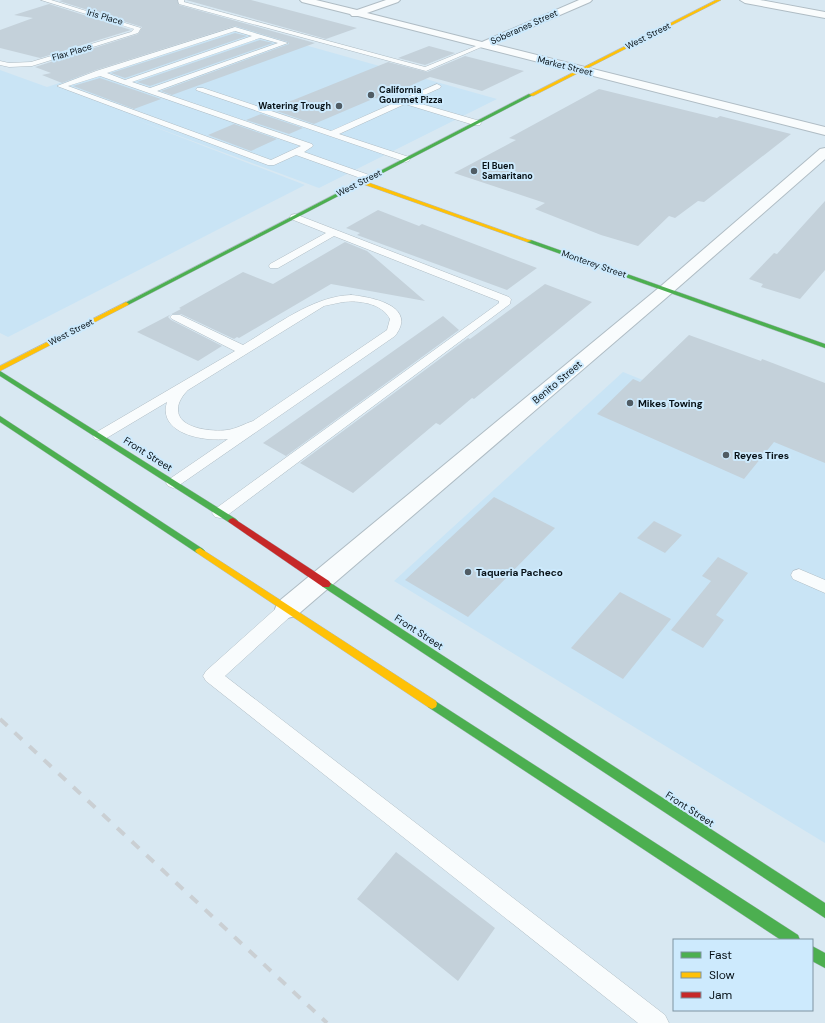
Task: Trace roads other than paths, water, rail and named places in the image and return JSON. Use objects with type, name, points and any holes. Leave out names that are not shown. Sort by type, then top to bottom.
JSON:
[{"type":"street","name":"Market Street","points":[[304,0],[825,131]]},
{"type":"street","points":[[355,14],[395,0]]},
{"type":"street","name":"Soberanes Street","points":[[483,45],[587,0]]},
{"type":"street","name":"West Street","points":[[0,369],[406,159],[719,0]]},
{"type":"street","points":[[745,0],[825,15]]},
{"type":"street","name":"Benito Street","points":[[287,609],[667,290],[825,152]]},
{"type":"street","name":"Monterey Street","points":[[366,180],[825,346]]},
{"type":"street","name":"Front Street","points":[[0,373],[220,513],[320,581],[825,911]]},
{"type":"street","points":[[0,418],[287,609],[791,939]]},
{"type":"street","points":[[813,954],[825,961]]},
{"type":"lane","name":"Iris Place","points":[[44,0],[137,27],[136,32]]},
{"type":"lane","points":[[181,0],[181,3],[426,69],[483,45]]},
{"type":"lane","points":[[99,73],[150,91],[309,146],[271,163],[61,86],[99,73],[235,29],[285,43],[150,91]]},
{"type":"lane","name":"Flax Place","points":[[3,64],[32,64],[136,32]]},
{"type":"lane","points":[[125,82],[259,36]]},
{"type":"lane","points":[[332,134],[437,86]]},
{"type":"lane","points":[[200,90],[406,159]]},
{"type":"lane","points":[[404,101],[477,123]]},
{"type":"lane","points":[[296,152],[366,180]]},
{"type":"lane","points":[[220,513],[504,304],[505,299],[295,217]]},
{"type":"lane","points":[[274,266],[334,232]]},
{"type":"lane","points":[[100,436],[320,304],[350,298],[378,303],[389,309],[395,317],[395,326],[390,334],[173,483]]},
{"type":"lane","points":[[176,317],[243,350]]},
{"type":"lane","points":[[183,387],[174,396],[170,406],[172,416],[178,424],[190,431],[206,435],[223,435],[240,432],[256,425]]},
{"type":"lane","points":[[799,575],[825,587]]},
{"type":"lane","points":[[287,609],[212,676],[657,1023]]},
{"type":"railway","points":[[0,719],[327,1023]]},
{"type":"place","name":"California Gourmet Pizza","points":[[371,95]]},
{"type":"place","name":"Watering Trough","points":[[339,106]]},
{"type":"place","name":"El Buen Samaritano","points":[[474,171]]},
{"type":"place","name":"Mikes Towing","points":[[630,403]]},
{"type":"place","name":"Reyes Tires","points":[[726,455]]},
{"type":"place","name":"Taqueria Pacheco","points":[[468,572]]}]
